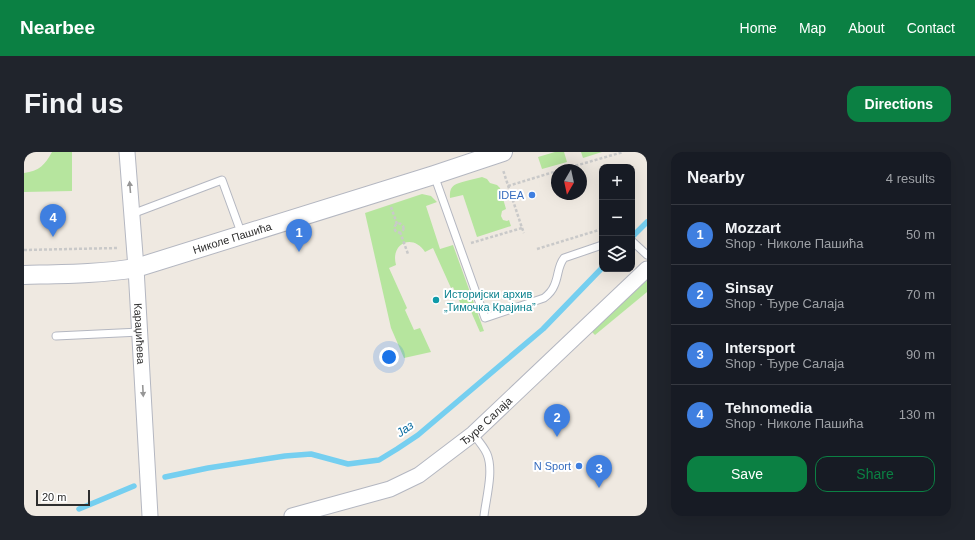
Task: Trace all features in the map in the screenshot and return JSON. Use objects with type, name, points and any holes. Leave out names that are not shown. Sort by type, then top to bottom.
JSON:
[{"type":"street","name":"Караџићева","points":[[127,152],[136,268],[150,516]]},
{"type":"street","name":"Николе Пашића","points":[[24,275],[95,273],[136,268],[434,175],[502,159]]},
{"type":"street","name":"Ђуре Салаја","points":[[292,516],[390,489],[419,475],[473,434],[647,269]]},
{"type":"lane","points":[[434,175],[485,318],[544,298],[550,293],[555,285],[558,268],[564,258],[599,246]]},
{"type":"lane","points":[[132,214],[222,180],[242,235]]},
{"type":"lane","points":[[635,244],[647,255]]},
{"type":"lane","points":[[56,336],[140,332]]},
{"type":"lane","points":[[473,434],[487,453],[490,462],[491,472],[484,516]]},
{"type":"path","points":[[582,164],[623,152]]},
{"type":"path","points":[[502,159],[508,186],[524,233]]},
{"type":"path","points":[[508,186],[551,173]]},
{"type":"path","points":[[390,205],[397,224],[395,226],[395,230],[400,232],[408,254]]},
{"type":"path","points":[[397,224],[401,224],[403,226],[403,230],[400,232]]},
{"type":"path","points":[[460,246],[522,228]]},
{"type":"path","points":[[538,249],[599,230]]},
{"type":"path","points":[[24,250],[134,248]]},
{"type":"green space","points":[[52,152],[72,152],[72,191],[24,192],[24,173],[34,171],[41,167]]},
{"type":"green space","points":[[555,152],[564,152],[567,162],[551,164],[551,166],[542,169],[538,157]]},
{"type":"green space","points":[[581,152],[602,152],[583,158]]},
{"type":"green space","points":[[482,177],[500,188],[506,209],[502,211],[501,216],[503,220],[509,220],[511,226],[477,237],[463,195],[450,198],[450,194],[452,188],[456,184]]},
{"type":"green space","points":[[422,194],[431,196],[437,202],[426,206],[440,249],[453,245],[484,331],[480,332],[469,307],[463,309],[453,287],[451,288],[433,248],[425,252],[415,243],[404,243],[399,246],[396,251],[396,265],[389,268],[407,308],[405,310],[414,330],[420,328],[431,352],[404,358],[391,328],[365,213]]},
{"type":"green space","points":[[647,280],[647,292],[595,335],[591,331]]},
{"type":"waterway","name":"Јаз","points":[[633,236],[647,222]]},
{"type":"waterway","name":"Јаз","points":[[165,477],[208,468],[285,456],[311,454],[348,464],[379,460],[418,435],[543,329],[599,271]]},
{"type":"waterway","name":"Јаз","points":[[79,509],[134,486]]},
{"type":"place","name":"IDEA","points":[[532,195]]},
{"type":"place","name":"Tehnomedia","points":[[53,237]]},
{"type":"place","name":"Mozzart","points":[[299,252]]},
{"type":"place","name":"Историјски архив „Тимочка Крајина”","points":[[436,300]]},
{"type":"place","name":"Sinsay","points":[[557,437]]},
{"type":"place","name":"N Sport","points":[[579,466]]},
{"type":"place","name":"Intersport","points":[[599,488]]}]
